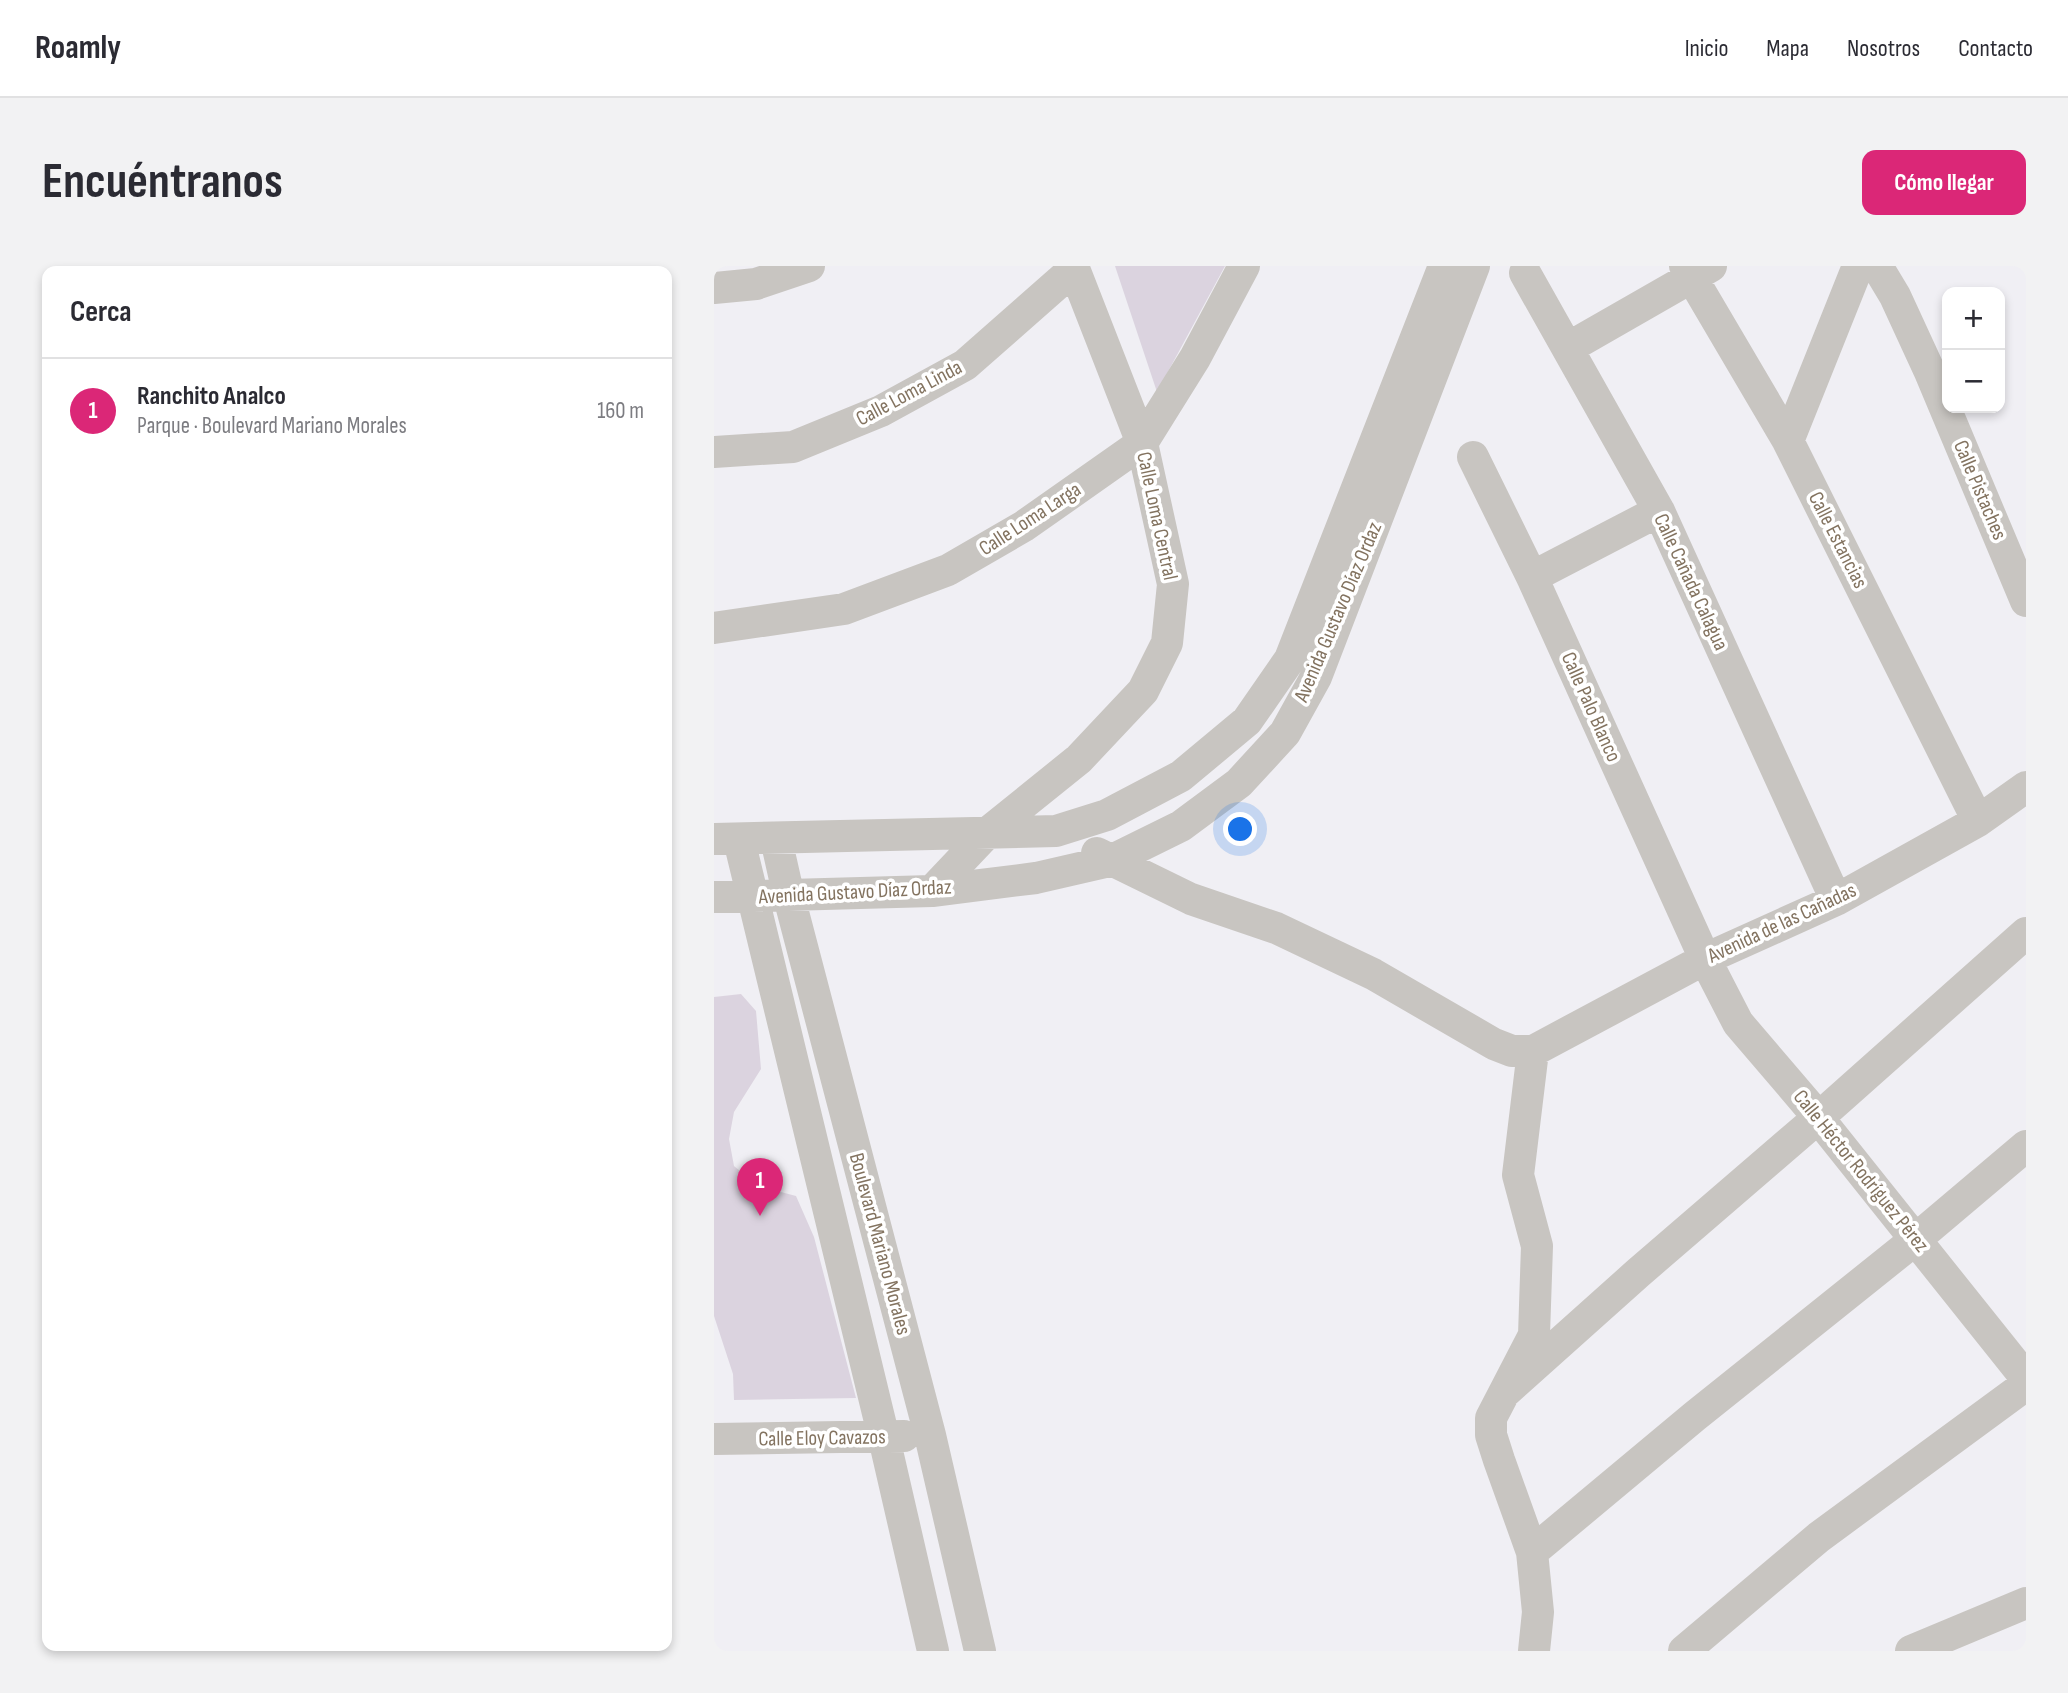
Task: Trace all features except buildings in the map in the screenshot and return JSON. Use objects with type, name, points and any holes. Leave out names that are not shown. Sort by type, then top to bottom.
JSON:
[{"type":"street","points":[[714,288],[756,284],[809,266]]},
{"type":"street","name":"Calle Loma Larga","points":[[714,628],[844,609],[948,570],[1024,526],[1142,443],[1195,358],[1244,266]]},
{"type":"street","name":"Avenida Gustavo Díaz Ordaz","points":[[726,840],[1056,831],[1107,815],[1181,776],[1247,721],[1290,659],[1444,266]]},
{"type":"street","name":"Avenida Gustavo Díaz Ordaz","points":[[714,897],[933,891],[1036,878],[1110,860],[1181,826],[1239,783],[1285,733],[1316,677],[1474,266]]},
{"type":"street","points":[[1788,441],[1858,266]]},
{"type":"street","name":"Calle Pistaches","points":[[1877,266],[1895,296],[1930,372],[2026,601]]},
{"type":"street","name":"Calle Loma Central","points":[[933,891],[986,834],[1079,759],[1143,691],[1167,643],[1173,584],[1142,443],[1074,267]]},
{"type":"street","name":"Calle Loma Linda","points":[[714,453],[793,447],[881,411],[965,365],[1074,267]]},
{"type":"street","points":[[1568,348],[1696,270]]},
{"type":"street","name":"Calle Estancias","points":[[1696,270],[1788,441],[1978,821]]},
{"type":"street","name":"Calle Cañada Calagua","points":[[1525,273],[1659,511],[1836,900]]},
{"type":"street","name":"Calle Palo Blanco","points":[[1473,457],[1532,577],[1705,959]]},
{"type":"street","points":[[1532,577],[1659,511]]},
{"type":"street","name":"Avenida de las Cañadas","points":[[1533,1051],[1705,959],[1836,900],[1978,821],[2026,787]]},
{"type":"street","points":[[1056,831],[1191,899],[1276,928],[1373,974],[1494,1044],[1513,1051],[1533,1051],[1518,1175],[1537,1246],[1534,1335],[1491,1418],[1491,1435],[1532,1552],[1538,1612],[1534,1651]]},
{"type":"street","name":"Boulevard Mariano Morales","points":[[776,839],[930,1435],[980,1651]]},
{"type":"street","name":"Boulevard Mariano Morales","points":[[726,840],[751,897],[884,1438],[933,1651]]},
{"type":"street","points":[[1506,1392],[2026,933]]},
{"type":"street","name":"Calle Héctor Rodríguez Pérez","points":[[1705,959],[1738,1023],[1818,1118],[2026,1378]]},
{"type":"street","points":[[1532,1552],[2026,1146]]},
{"type":"street","points":[[1684,1651],[1819,1537],[2026,1385]]},
{"type":"street","name":"Calle Eloy Cavazos","points":[[714,1439],[884,1438],[930,1435]]},
{"type":"street","points":[[1910,1651],[2026,1603]]},
{"type":"shaded area","points":[[1115,266],[1225,266],[1157,392]]},
{"type":"shaded area","points":[[741,994],[756,1011],[761,1069],[734,1112],[729,1139],[734,1166],[758,1186],[796,1196],[814,1237],[856,1398],[734,1400],[733,1374],[714,1316],[714,997]]},
{"type":"place","name":"Ranchito Analco","points":[[760,1216]]}]
